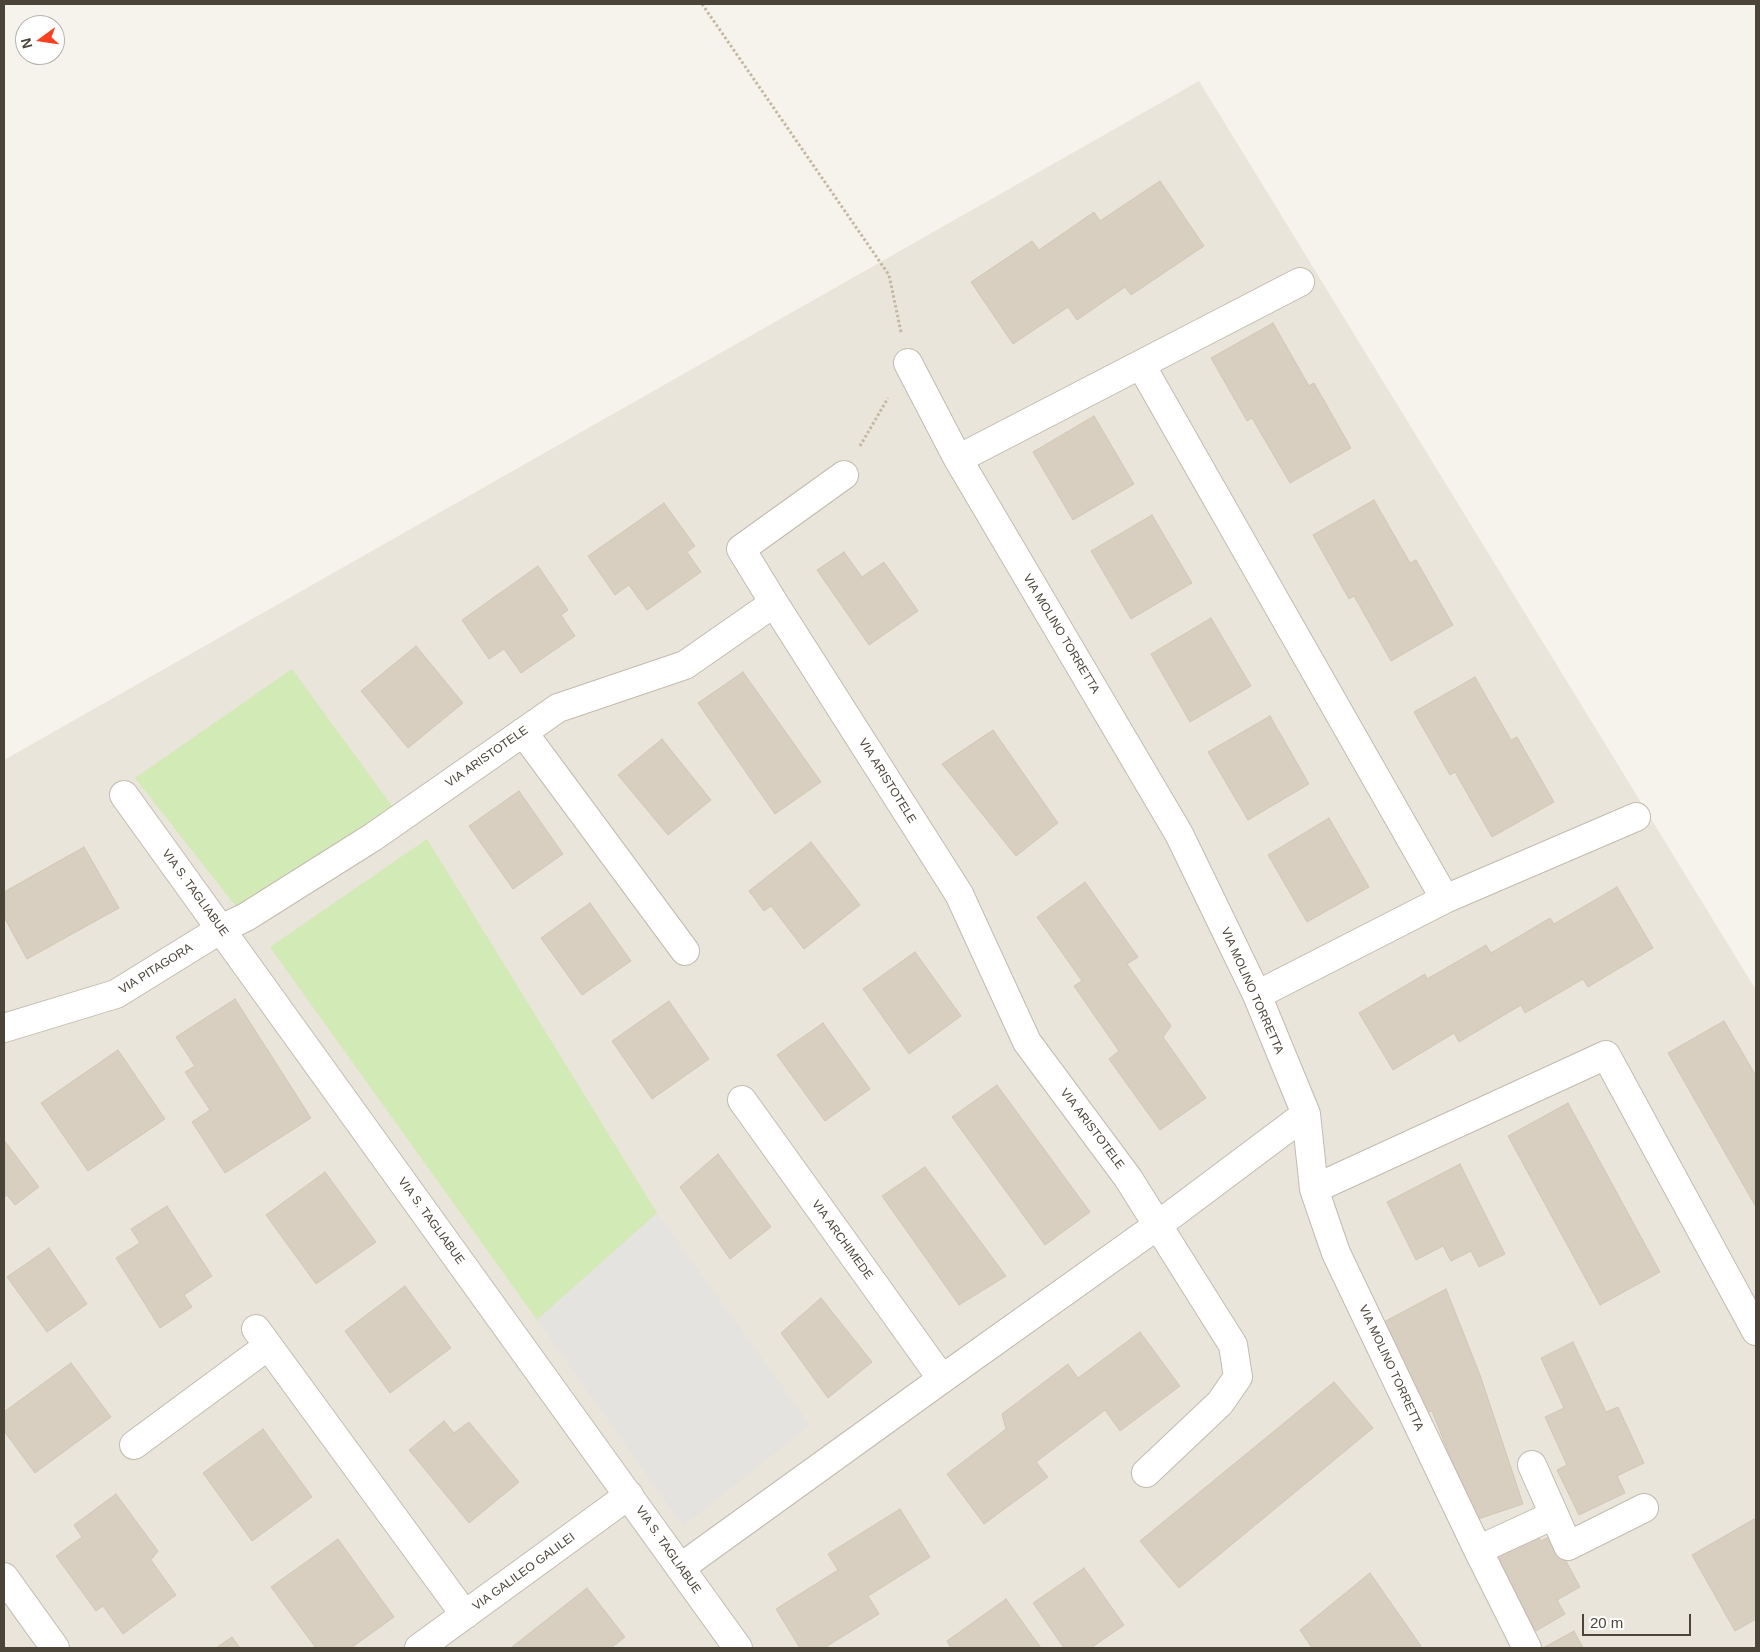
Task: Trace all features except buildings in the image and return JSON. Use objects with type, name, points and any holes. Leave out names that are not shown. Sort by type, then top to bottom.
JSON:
[{"type":"street","points":[[958,459],[1300,282]]},
{"type":"street","name":"VIA MOLINO TORRETTA","points":[[908,363],[958,459],[1179,834],[1257,995],[1306,1114],[1314,1190],[1336,1253],[1527,1648]]},
{"type":"street","points":[[1141,365],[1445,899]]},
{"type":"street","points":[[774,603],[741,550],[844,475]]},
{"type":"street","name":"VIA ARISTOTELE","points":[[246,917],[373,836],[558,708],[685,665],[774,603],[959,894],[1027,1042],[1128,1178],[1233,1346],[1238,1377],[1220,1404],[1146,1473]]},
{"type":"street","points":[[523,732],[685,951]]},
{"type":"street","name":"VIA S. TAGLIABUE","points":[[124,795],[738,1648]]},
{"type":"street","points":[[1257,995],[1445,899],[1636,817]]},
{"type":"street","name":"VIA PITAGORA","points":[[4,1028],[116,994],[221,929],[246,917]]},
{"type":"street","points":[[1314,1190],[1606,1055],[1756,1331]]},
{"type":"street","name":"VIA ARCHIMEDE","points":[[742,1100],[942,1379]]},
{"type":"street","points":[[680,1568],[1158,1225],[1306,1114]]},
{"type":"street","points":[[134,1445],[262,1338],[465,1615]]},
{"type":"street","points":[[1532,1464],[1568,1546],[1644,1508]]},
{"type":"street","name":"VIA GALILEO GALILEI","points":[[419,1648],[628,1495]]},
{"type":"street","points":[[1478,1550],[1554,1515]]},
{"type":"street","points":[[4,1577],[55,1648]]},
{"type":"path","points":[[702,4],[889,275],[908,363],[844,475]]},
{"type":"shaded area","points":[[1199,81],[1756,990],[1756,1648],[4,1648],[4,760]]},
{"type":"shaded area","points":[[657,1213],[810,1425],[683,1526],[537,1320]]},
{"type":"green space","points":[[292,669],[392,806],[238,909],[135,778]]},
{"type":"green space","points":[[427,839],[657,1213],[537,1320],[270,947]]}]
